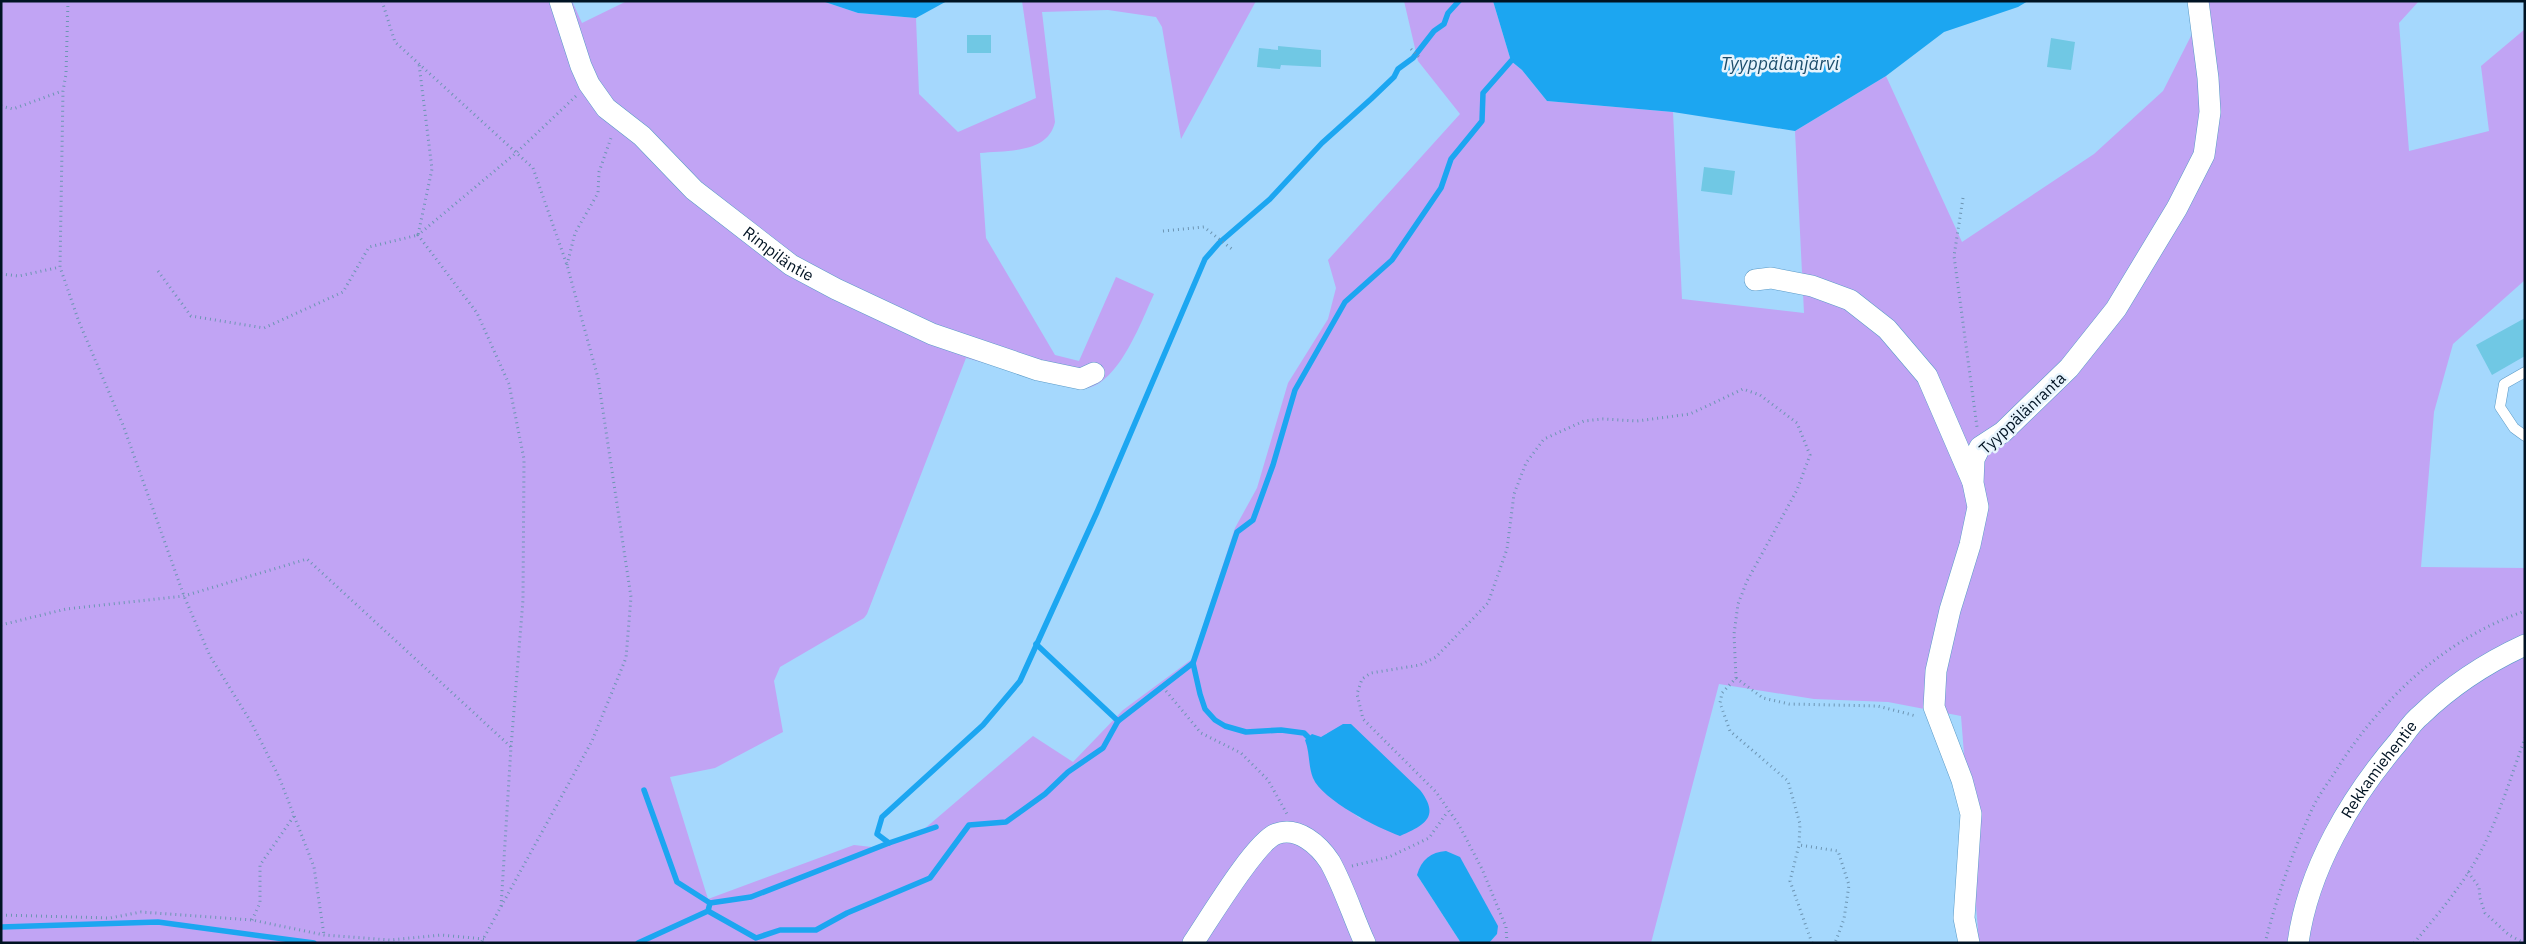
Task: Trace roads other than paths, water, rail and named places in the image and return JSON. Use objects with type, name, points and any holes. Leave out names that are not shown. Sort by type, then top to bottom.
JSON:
[{"type":"street","name":"Rimpiläntie","points":[[560,1],[581,66],[589,84],[606,108],[642,136],[694,190],[791,265],[836,289],[932,334],[1038,370],[1081,379],[1094,373]]},
{"type":"street","name":"Tyyppälänranta","points":[[1969,943],[1964,918],[1971,814],[1962,780],[1934,707],[1936,671],[1950,610],[1970,545],[1978,508],[1973,483],[1974,459],[1980,448],[2003,432],[2069,368],[2116,309],[2177,208],[2204,155],[2210,112],[2198,1]]},
{"type":"street","points":[[1755,280],[1771,278],[1812,286],[1850,300],[1887,329],[1926,376],[1973,483]]},
{"type":"street","name":"Rekkamiehentie","points":[[2298,943],[2301,920],[2328,848],[2373,772],[2420,715],[2470,676],[2525,645]]},
{"type":"street","points":[[1193,943],[1256,851],[1276,834],[1298,834],[1313,842],[1329,862],[1365,943]]},
{"type":"lane","points":[[2525,372],[2504,384],[2500,407],[2514,428],[2525,436]]},
{"type":"water","points":[[822,1],[947,1],[916,18],[858,13]]},
{"type":"water","name":"Tyyppälänjärvi","points":[[1493,1],[2028,1],[2018,7],[1944,32],[1886,76],[1795,131],[1673,112],[1547,101],[1522,70],[1511,61]]},
{"type":"water","points":[[1343,724],[1351,724],[1420,790],[1426,799],[1429,813],[1427,819],[1417,828],[1400,836],[1378,827],[1339,804],[1318,786],[1311,773],[1305,740],[1312,734],[1321,737]]},
{"type":"water","points":[[1446,851],[1460,857],[1498,926],[1497,934],[1489,943],[1461,943],[1417,875],[1421,865],[1427,858],[1436,853]]},
{"type":"waterway","points":[[638,943],[708,911],[710,903],[751,897],[889,843],[877,834],[882,817],[983,725],[1020,681],[1097,512],[1205,259],[1219,243],[1270,199],[1322,143],[1394,77],[1398,69],[1413,58],[1434,31],[1444,24],[1448,13],[1459,1]]},
{"type":"waterway","points":[[1308,737],[1304,733],[1281,730],[1246,732],[1225,726],[1215,720],[1205,709],[1193,663],[1237,532],[1253,520],[1273,465],[1295,390],[1345,302],[1392,260],[1441,188],[1451,159],[1482,121],[1483,93],[1511,61]]},
{"type":"waterway","points":[[1036,644],[1118,721],[1193,663]]},
{"type":"waterway","points":[[708,911],[756,938],[780,930],[816,930],[847,913],[930,878],[969,825],[1006,822],[1045,794],[1068,772],[1103,748],[1118,721]]},
{"type":"waterway","points":[[644,790],[677,882],[710,903]]},
{"type":"waterway","points":[[889,843],[936,827]]},
{"type":"waterway","points":[[1,927],[158,922],[314,943]]}]
